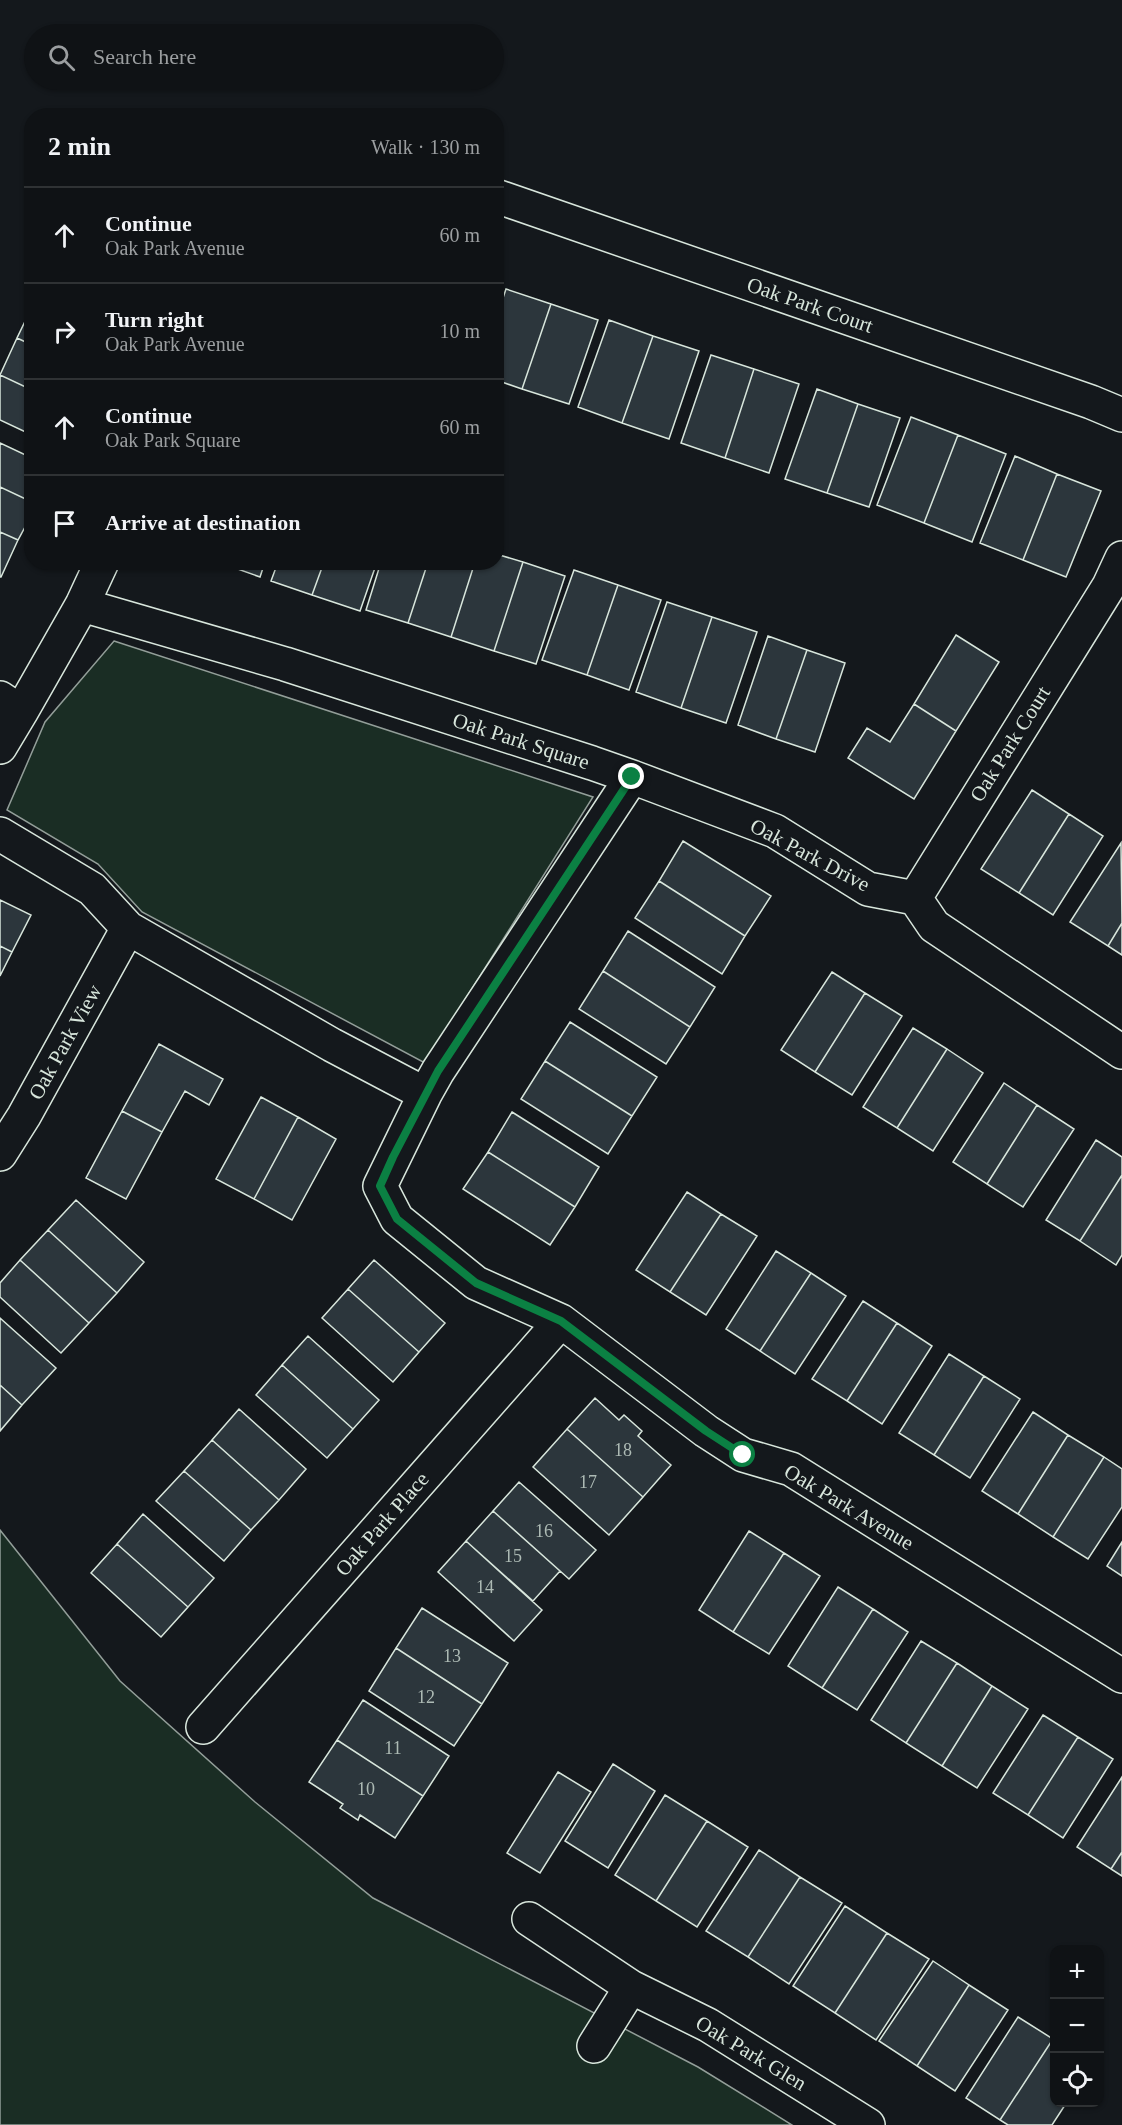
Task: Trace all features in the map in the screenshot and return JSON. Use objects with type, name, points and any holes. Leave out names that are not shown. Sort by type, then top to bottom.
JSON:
[{"type":"street","name":"Oak Park Court","points":[[504,199],[1091,402],[1122,415]]},
{"type":"street","name":"Oak Park Court","points":[[915,898],[1109,586],[1122,558]]},
{"type":"street","points":[[0,747],[10,705],[82,605],[98,570]]},
{"type":"street","name":"Oak Park Square","points":[[82,605],[285,664],[632,777]]},
{"type":"street","name":"Oak Park Drive","points":[[632,777],[775,831],[868,889],[915,898]]},
{"type":"street","points":[[0,834],[92,889],[128,928],[332,1045],[424,1094],[632,777]]},
{"type":"street","points":[[915,898],[934,926],[1122,1052]]},
{"type":"street","name":"Oak Park View","points":[[0,1154],[24,1116],[128,928]]},
{"type":"street","name":"Oak Park Avenue","points":[[424,1094],[380,1186],[397,1219],[476,1283],[561,1321],[706,1431],[743,1455],[791,1468],[1122,1676]]},
{"type":"street","name":"Oak Park Place","points":[[202,1727],[561,1321]]},
{"type":"street","name":"Oak Park Glen","points":[[529,1920],[630,1987],[708,2025],[868,2125]]},
{"type":"street","points":[[594,2046],[630,1987]]},
{"type":"green space","points":[[114,641],[593,797],[425,1063],[142,912],[98,864],[7,810],[45,722]]},
{"type":"green space","points":[[0,1530],[120,1681],[255,1802],[373,1898],[698,2067],[792,2125],[0,2125]]},
{"type":"building","points":[[506,289],[551,304],[522,389],[504,383],[504,295]]},
{"type":"building","points":[[551,304],[598,320],[569,404],[522,389]]},
{"type":"building","points":[[609,320],[653,336],[622,423],[578,407]]},
{"type":"building","points":[[24,324],[24,341],[17,338]]},
{"type":"building","points":[[653,336],[699,351],[669,439],[622,423]]},
{"type":"building","points":[[17,338],[24,341],[24,386],[0,375]]},
{"type":"building","points":[[711,355],[754,369],[725,458],[681,443]]},
{"type":"building","points":[[754,369],[799,384],[769,473],[725,458]]},
{"type":"building","points":[[0,375],[24,386],[24,431],[0,420]]},
{"type":"building","points":[[817,389],[858,404],[827,493],[785,479]]},
{"type":"building","points":[[858,404],[900,418],[869,507],[827,493]]},
{"type":"building","points":[[911,417],[958,435],[924,523],[877,505]]},
{"type":"building","points":[[958,435],[1006,454],[972,542],[924,523]]},
{"type":"building","points":[[0,443],[24,454],[24,498],[0,487]]},
{"type":"building","points":[[1015,456],[1057,474],[1023,560],[980,543]]},
{"type":"building","points":[[1057,474],[1101,491],[1066,577],[1023,560]]},
{"type":"building","points":[[0,487],[24,498],[24,529],[18,540],[0,532]]},
{"type":"building","points":[[0,532],[18,540],[1,577],[0,577]]},
{"type":"building","points":[[504,556],[523,562],[494,651],[451,637],[472,570],[504,570]]},
{"type":"building","points":[[523,562],[565,576],[536,664],[494,651]]},
{"type":"building","points":[[240,570],[262,570],[260,577]]},
{"type":"building","points":[[275,570],[321,570],[312,595],[271,581]]},
{"type":"building","points":[[321,570],[374,570],[360,611],[312,595]]},
{"type":"building","points":[[378,570],[425,570],[408,623],[366,610]]},
{"type":"building","points":[[425,570],[472,570],[451,637],[408,623]]},
{"type":"building","points":[[574,570],[618,585],[587,675],[542,660]]},
{"type":"building","points":[[618,585],[661,600],[629,690],[587,675]]},
{"type":"building","points":[[667,602],[712,617],[681,708],[636,692]]},
{"type":"building","points":[[712,617],[757,632],[726,723],[681,708]]},
{"type":"building","points":[[956,635],[999,662],[956,731],[914,704]]},
{"type":"building","points":[[768,636],[807,650],[776,739],[738,725]]},
{"type":"building","points":[[807,650],[845,663],[815,752],[776,739]]},
{"type":"building","points":[[914,704],[956,731],[914,799],[848,758],[867,728],[890,742]]},
{"type":"building","points":[[1032,790],[1069,814],[1019,893],[981,869]]},
{"type":"building","points":[[1069,814],[1103,836],[1053,915],[1019,893]]},
{"type":"building","points":[[683,841],[771,896],[745,936],[659,881]]},
{"type":"building","points":[[1121,843],[1122,923],[1108,946],[1070,922]]},
{"type":"building","points":[[659,881],[745,936],[722,974],[635,918]]},
{"type":"building","points":[[0,900],[31,915],[12,952],[0,946]]},
{"type":"building","points":[[1122,923],[1122,955],[1108,946]]},
{"type":"building","points":[[628,931],[715,987],[690,1027],[603,971]]},
{"type":"building","points":[[0,946],[12,952],[0,976]]},
{"type":"building","points":[[603,971],[690,1027],[666,1064],[579,1009]]},
{"type":"building","points":[[832,972],[865,993],[815,1072],[781,1050]]},
{"type":"building","points":[[865,993],[902,1016],[852,1095],[815,1072]]},
{"type":"building","points":[[570,1022],[657,1077],[632,1116],[545,1061]]},
{"type":"building","points":[[913,1028],[947,1049],[897,1128],[863,1107]]},
{"type":"building","points":[[159,1044],[223,1079],[209,1105],[185,1091],[162,1132],[122,1111]]},
{"type":"building","points":[[947,1049],[983,1073],[933,1151],[897,1128]]},
{"type":"building","points":[[545,1061],[632,1116],[608,1154],[521,1099]]},
{"type":"building","points":[[1004,1083],[1037,1105],[987,1184],[953,1162]]},
{"type":"building","points":[[261,1097],[298,1117],[254,1199],[216,1179]]},
{"type":"building","points":[[1037,1105],[1074,1129],[1023,1207],[987,1184]]},
{"type":"building","points":[[122,1111],[162,1132],[126,1199],[86,1178]]},
{"type":"building","points":[[512,1112],[599,1167],[575,1207],[488,1152]]},
{"type":"building","points":[[298,1117],[336,1139],[292,1220],[254,1199]]},
{"type":"building","points":[[1096,1140],[1122,1157],[1122,1175],[1080,1241],[1046,1220]]},
{"type":"building","points":[[488,1152],[575,1207],[550,1245],[463,1189]]},
{"type":"building","points":[[1122,1175],[1122,1255],[1116,1265],[1080,1241]]},
{"type":"building","points":[[687,1192],[721,1214],[670,1292],[636,1270]]},
{"type":"building","points":[[76,1200],[144,1262],[117,1293],[48,1230]]},
{"type":"building","points":[[721,1214],[757,1236],[706,1315],[670,1292]]},
{"type":"building","points":[[48,1230],[117,1293],[89,1323],[20,1260]]},
{"type":"building","points":[[776,1251],[811,1273],[760,1351],[726,1329]]},
{"type":"building","points":[[20,1260],[89,1323],[61,1353],[0,1297],[0,1283]]},
{"type":"building","points":[[374,1260],[445,1323],[419,1352],[348,1289]]},
{"type":"building","points":[[811,1273],[846,1296],[795,1374],[760,1351]]},
{"type":"building","points":[[348,1289],[419,1352],[393,1382],[322,1318]]},
{"type":"building","points":[[863,1301],[897,1323],[847,1401],[812,1379]]},
{"type":"building","points":[[0,1318],[56,1368],[22,1405],[0,1385]]},
{"type":"building","points":[[897,1323],[932,1346],[882,1424],[847,1401]]},
{"type":"building","points":[[308,1336],[379,1400],[353,1429],[282,1365]]},
{"type":"building","points":[[949,1354],[984,1376],[934,1455],[899,1433]]},
{"type":"building","points":[[282,1365],[353,1429],[327,1458],[256,1395]]},
{"type":"building","points":[[984,1376],[1020,1399],[970,1478],[934,1455]]},
{"type":"building","points":[[0,1385],[22,1405],[0,1431]]},
{"type":"building","points":[[595,1398],[619,1420],[624,1415],[642,1431],[638,1436],[671,1465],[643,1497],[567,1429]]},
{"type":"building","points":[[239,1409],[306,1469],[279,1500],[212,1440]]},
{"type":"building","points":[[1033,1412],[1068,1435],[1018,1514],[982,1491]]},
{"type":"building","points":[[567,1429],[643,1497],[609,1535],[533,1467]]},
{"type":"building","points":[[1068,1435],[1104,1457],[1053,1537],[1018,1514]]},
{"type":"building","points":[[212,1440],[279,1500],[251,1530],[184,1471]]},
{"type":"building","points":[[1104,1457],[1122,1469],[1122,1507],[1088,1559],[1053,1537]]},
{"type":"building","points":[[184,1471],[251,1530],[224,1561],[156,1501]]},
{"type":"building","points":[[519,1482],[596,1550],[569,1579],[493,1511]]},
{"type":"building","points":[[493,1511],[560,1571],[533,1601],[466,1541]]},
{"type":"building","points":[[143,1514],[214,1578],[188,1607],[117,1544]]},
{"type":"building","points":[[749,1531],[784,1553],[733,1632],[699,1610]]},
{"type":"building","points":[[466,1541],[542,1610],[514,1641],[438,1572]]},
{"type":"building","points":[[1122,1542],[1122,1576],[1107,1566]]},
{"type":"building","points":[[117,1544],[188,1607],[161,1637],[91,1573]]},
{"type":"building","points":[[784,1553],[820,1576],[769,1654],[733,1632]]},
{"type":"building","points":[[838,1587],[873,1609],[822,1688],[788,1666]]},
{"type":"building","points":[[422,1608],[508,1663],[482,1704],[396,1648]]},
{"type":"building","points":[[873,1609],[908,1632],[857,1710],[822,1688]]},
{"type":"building","points":[[921,1641],[957,1663],[906,1743],[871,1720]]},
{"type":"building","points":[[396,1648],[482,1704],[454,1746],[369,1691]]},
{"type":"building","points":[[957,1663],[992,1686],[942,1766],[906,1743]]},
{"type":"building","points":[[992,1686],[1028,1709],[977,1788],[942,1766]]},
{"type":"building","points":[[363,1700],[449,1756],[423,1796],[337,1740]]},
{"type":"building","points":[[1043,1715],[1078,1737],[1028,1815],[993,1793]]},
{"type":"building","points":[[1078,1737],[1113,1759],[1063,1838],[1028,1815]]},
{"type":"building","points":[[337,1740],[423,1796],[395,1838],[360,1815],[358,1820],[340,1808],[343,1804],[309,1782]]},
{"type":"building","points":[[613,1764],[655,1791],[608,1868],[565,1841]]},
{"type":"building","points":[[558,1772],[591,1792],[540,1873],[507,1853]]},
{"type":"building","points":[[1122,1777],[1122,1852],[1111,1869],[1077,1847]]},
{"type":"building","points":[[665,1795],[707,1821],[656,1901],[615,1875]]},
{"type":"building","points":[[707,1821],[748,1847],[697,1927],[656,1901]]},
{"type":"building","points":[[759,1850],[800,1877],[748,1957],[706,1931]]},
{"type":"building","points":[[1122,1852],[1122,1876],[1111,1869]]},
{"type":"building","points":[[800,1877],[842,1903],[789,1984],[748,1957]]},
{"type":"building","points":[[845,1906],[887,1933],[835,2013],[793,1986]]},
{"type":"building","points":[[887,1933],[929,1959],[876,2040],[835,2013]]},
{"type":"building","points":[[933,1961],[969,1985],[917,2066],[879,2041]]},
{"type":"building","points":[[969,1985],[1008,2010],[955,2091],[917,2066]]},
{"type":"building","points":[[1018,2017],[1050,2037],[1050,2044],[1000,2120],[966,2098]]},
{"type":"building","points":[[1050,2044],[1050,2107],[1064,2107],[1052,2125],[1008,2125],[1000,2120]]},
{"type":"route","points":[[632,777],[438,1071],[424,1094],[380,1186],[397,1219],[476,1283],[561,1321],[706,1431],[743,1455]]}]
